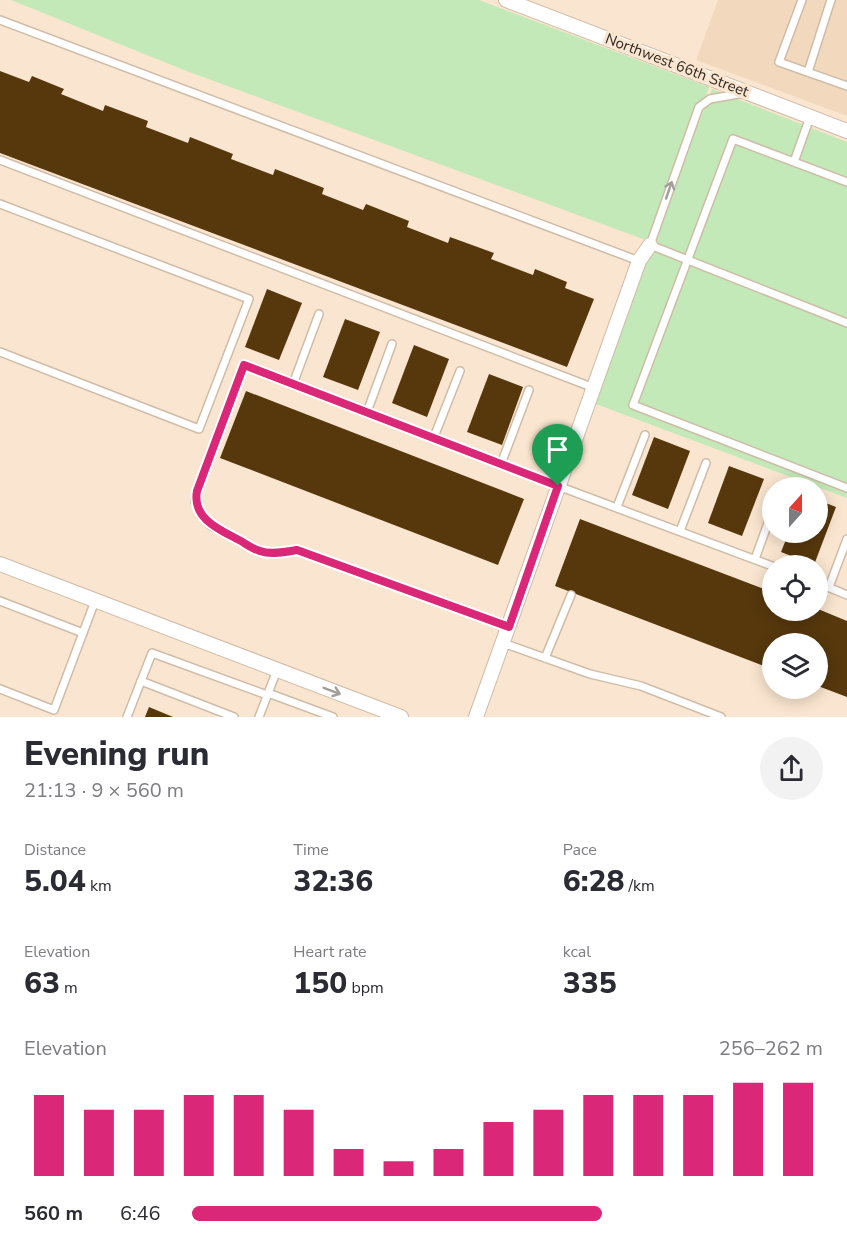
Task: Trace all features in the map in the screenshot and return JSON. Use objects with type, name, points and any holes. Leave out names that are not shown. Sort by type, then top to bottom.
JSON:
[{"type":"street","name":"Northwest 66th Street","points":[[506,0],[847,131]]},
{"type":"street","points":[[477,717],[639,261],[650,245]]},
{"type":"street","points":[[0,564],[401,717]]},
{"type":"lane","points":[[802,0],[779,62],[847,86]]},
{"type":"lane","points":[[808,72],[831,0]]},
{"type":"lane","points":[[0,20],[639,261]]},
{"type":"lane","points":[[747,93],[710,99],[699,107],[650,245],[847,323]]},
{"type":"lane","points":[[794,162],[810,117]]},
{"type":"lane","points":[[847,182],[733,139],[633,405],[847,488]]},
{"type":"lane","points":[[0,160],[594,388]]},
{"type":"lane","points":[[0,204],[249,299],[199,429],[0,352]]},
{"type":"lane","points":[[293,384],[320,314]]},
{"type":"lane","points":[[367,412],[392,344]]},
{"type":"lane","points":[[509,627],[297,550],[276,553],[260,551],[210,525],[195,502],[197,491],[244,365],[762,562]]},
{"type":"lane","points":[[434,437],[460,371]]},
{"type":"lane","points":[[501,464],[529,390]]},
{"type":"lane","points":[[617,507],[645,435]]},
{"type":"lane","points":[[680,531],[706,463]]},
{"type":"lane","points":[[847,539],[829,587],[847,595]]},
{"type":"lane","points":[[755,559],[762,540]]},
{"type":"lane","points":[[545,658],[571,595]]},
{"type":"lane","points":[[0,601],[83,633]]},
{"type":"lane","points":[[0,689],[54,710],[95,601]]},
{"type":"lane","points":[[503,643],[590,674],[641,686],[721,717]]},
{"type":"lane","points":[[127,717],[152,653],[268,694],[312,713],[333,717]]},
{"type":"lane","points":[[261,716],[277,670]]},
{"type":"lane","points":[[141,681],[234,717]]},
{"type":"shaded area","points":[[718,0],[847,0],[847,116],[696,60]]},
{"type":"green space","points":[[11,0],[479,0],[709,87],[668,200],[712,89],[847,142],[847,498],[828,491],[828,477],[791,477],[588,401],[651,242],[184,70]]},
{"type":"building","points":[[0,71],[29,82],[32,76],[64,89],[61,94],[103,111],[105,105],[148,121],[146,127],[188,143],[190,137],[233,154],[231,159],[273,175],[275,169],[324,188],[322,194],[363,210],[366,204],[409,221],[407,227],[448,243],[450,237],[494,253],[491,259],[533,275],[535,269],[567,282],[565,288],[594,299],[567,367],[0,153]]},
{"type":"building","points":[[267,289],[302,303],[279,360],[245,347]]},
{"type":"building","points":[[345,319],[380,332],[358,390],[323,377]]},
{"type":"building","points":[[414,345],[449,359],[427,417],[392,403]]},
{"type":"building","points":[[489,374],[523,387],[502,445],[467,432]]},
{"type":"building","points":[[246,391],[524,499],[498,565],[220,458]]},
{"type":"building","points":[[654,437],[690,451],[668,509],[632,495]]},
{"type":"building","points":[[729,466],[762,478],[762,484],[742,536],[708,523]]},
{"type":"building","points":[[828,504],[836,507],[828,528]]},
{"type":"building","points":[[580,519],[762,588],[762,621],[828,621],[828,613],[847,621],[847,697],[828,690],[828,633],[762,633],[762,665],[555,586]]},
{"type":"building","points":[[785,543],[822,543],[818,555],[789,555],[781,552]]},
{"type":"building","points":[[149,707],[173,717],[145,717]]},
{"type":"route","points":[[244,365],[558,486],[509,627],[297,550],[276,553],[260,551],[210,525],[195,502],[197,491],[244,365]]}]
